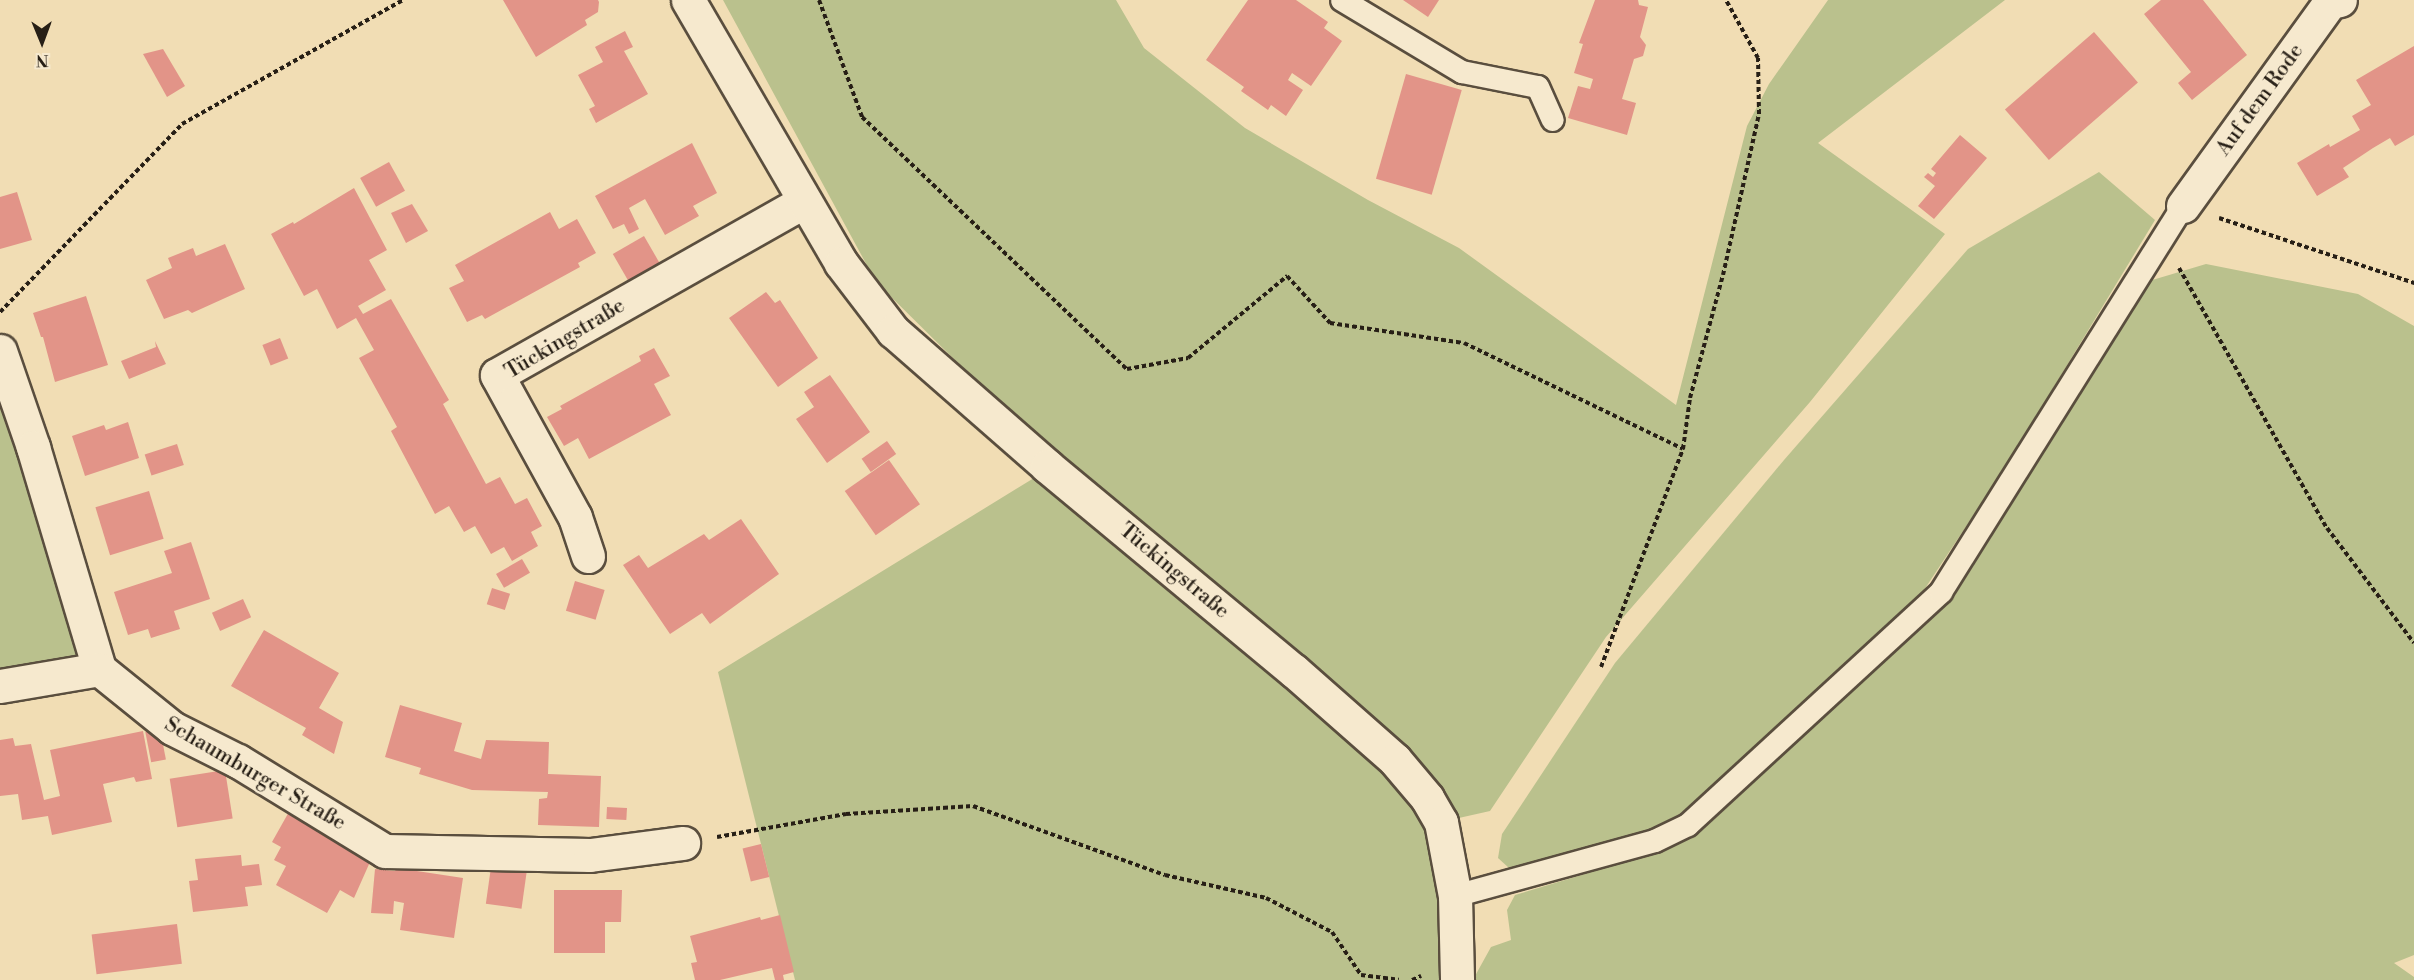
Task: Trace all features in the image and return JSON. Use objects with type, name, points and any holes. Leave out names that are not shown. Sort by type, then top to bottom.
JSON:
[{"type":"street","name":"Tückingstraße","points":[[688,0],[841,264],[893,331],[1006,432],[1284,662],[1395,760],[1427,798],[1441,822],[1455,896],[1457,980]]},
{"type":"street","name":"Auf dem Rode","points":[[2183,206],[2330,2],[2340,0]]},
{"type":"street","name":"Tückingstraße","points":[[588,556],[574,516],[497,375],[804,201]]},
{"type":"street","points":[[0,351],[33,447],[99,669],[0,686]]},
{"type":"street","name":"Schaumburger Straße","points":[[99,669],[172,728],[238,761],[386,851],[590,855],[683,843]]},
{"type":"lane","points":[[1342,0],[1462,72],[1538,87],[1553,120]]},
{"type":"lane","points":[[1455,896],[1655,841],[1688,825],[1933,600],[1941,592],[2183,206]]},
{"type":"path","points":[[0,312],[182,124],[403,0]]},
{"type":"path","points":[[819,0],[862,117],[1127,369],[1188,358],[1287,276],[1330,323],[1464,343],[1683,449]]},
{"type":"path","points":[[1601,667],[1683,449],[1690,398],[1723,275],[1759,114],[1758,58],[1726,0]]},
{"type":"path","points":[[2183,206],[2414,284]]},
{"type":"path","points":[[2161,244],[2181,271],[2327,528],[2414,643]]},
{"type":"path","points":[[683,843],[846,814],[973,806],[1165,875],[1266,898],[1332,932],[1361,975],[1399,980]]},
{"type":"green space","points":[[723,0],[1116,0],[1144,48],[1245,128],[1368,200],[1459,248],[1676,405],[1747,126],[1769,84],[1828,0],[2005,0],[1818,143],[1945,234],[1810,402],[1606,637],[1490,811],[1441,822],[1457,959],[1475,976],[1491,947],[1511,940],[1507,910],[1515,895],[1662,851],[1683,841],[1710,823],[1955,595],[2149,281],[2206,264],[2358,294],[2414,326],[2414,955],[2394,963],[2414,977],[2414,980],[795,980],[718,672],[1034,478],[1060,454],[970,375],[876,282]]},
{"type":"green space","points":[[2099,172],[2155,220],[2006,466],[1922,593],[1684,815],[1644,834],[1509,868],[1498,858],[1502,834],[1615,663],[1784,460],[1968,249]]},
{"type":"green space","points":[[0,396],[84,656],[0,676]]},
{"type":"building","points":[[503,0],[598,0],[599,2],[598,12],[585,20],[587,25],[536,57]]},
{"type":"building","points":[[1248,0],[1296,0],[1328,22],[1324,28],[1342,41],[1311,86],[1292,73],[1288,80],[1303,90],[1286,116],[1271,105],[1268,110],[1241,91],[1244,87],[1206,60]]},
{"type":"building","points":[[1403,0],[1439,0],[1428,17]]},
{"type":"building","points":[[1595,0],[1638,0],[1639,5],[1648,7],[1640,37],[1646,45],[1643,56],[1634,59],[1622,99],[1636,103],[1627,135],[1568,118],[1578,86],[1590,89],[1593,79],[1574,73],[1583,44],[1579,43]]},
{"type":"building","points":[[2161,0],[2203,0],[2247,55],[2192,100],[2178,83],[2191,72],[2144,14]]},
{"type":"building","points":[[625,31],[633,47],[624,51],[648,94],[596,123],[589,109],[595,106],[578,75],[603,62],[595,47]]},
{"type":"building","points":[[2094,32],[2138,83],[2049,160],[2005,109]]},
{"type":"building","points":[[2414,46],[2414,135],[2395,146],[2390,138],[2373,148],[2343,168],[2349,177],[2317,196],[2297,163],[2329,144],[2330,147],[2360,130],[2352,116],[2371,105],[2356,80]]},
{"type":"building","points":[[163,49],[185,86],[167,97],[143,54]]},
{"type":"building","points":[[1406,74],[1462,90],[1432,195],[1376,179]]},
{"type":"building","points":[[1960,135],[1987,158],[1934,219],[1918,206],[1935,186],[1924,177],[1928,173],[1933,177],[1936,173],[1931,169]]},
{"type":"building","points":[[692,143],[717,193],[693,206],[699,216],[665,235],[645,199],[629,208],[639,229],[629,234],[624,224],[613,229],[595,196]]},
{"type":"building","points":[[389,162],[405,191],[376,207],[360,178]]},
{"type":"building","points":[[354,188],[387,250],[369,260],[386,290],[358,306],[363,314],[391,299],[449,400],[443,404],[486,484],[500,477],[515,504],[527,498],[542,526],[531,532],[538,546],[512,561],[504,547],[491,554],[475,526],[464,532],[449,506],[435,514],[391,431],[397,427],[359,358],[374,350],[356,318],[337,329],[317,289],[304,296],[271,234],[293,222],[294,224]]},
{"type":"building","points":[[17,192],[32,240],[0,249],[0,197]]},
{"type":"building","points":[[412,204],[428,231],[406,243],[391,213]]},
{"type":"building","points":[[550,212],[559,229],[577,219],[596,253],[578,263],[580,267],[485,319],[482,315],[467,322],[449,288],[464,281],[455,265]]},
{"type":"building","points":[[644,236],[661,265],[630,283],[613,254]]},
{"type":"building","points":[[225,244],[245,289],[192,313],[188,310],[164,319],[146,280],[172,268],[168,258],[193,248],[196,256]]},
{"type":"building","points":[[766,292],[775,303],[780,300],[818,358],[778,387],[729,318]]},
{"type":"building","points":[[86,296],[108,365],[55,382],[43,337],[41,337],[33,313]]},
{"type":"building","points":[[280,338],[288,358],[271,366],[262,345]]},
{"type":"building","points":[[155,341],[166,364],[129,379],[121,361],[156,347]]},
{"type":"building","points":[[654,348],[670,376],[654,384],[671,415],[589,459],[578,438],[564,446],[547,417],[562,409],[560,406],[641,361],[639,356]]},
{"type":"building","points":[[830,375],[870,432],[827,463],[796,419],[814,407],[804,392]]},
{"type":"building","points":[[128,422],[139,458],[85,476],[72,436],[104,425],[106,430]]},
{"type":"building","points":[[887,441],[896,454],[871,472],[862,459]]},
{"type":"building","points":[[177,444],[184,465],[151,475],[145,455]]},
{"type":"building","points":[[889,460],[920,504],[876,535],[845,491]]},
{"type":"building","points":[[149,491],[164,539],[110,555],[95,507]]},
{"type":"building","points":[[741,519],[779,574],[710,624],[702,613],[670,634],[623,565],[639,555],[648,568],[704,534],[709,540]]},
{"type":"building","points":[[191,542],[210,599],[174,611],[180,629],[151,638],[148,629],[128,635],[114,592],[172,573],[164,551]]},
{"type":"building","points":[[522,559],[530,573],[504,588],[496,574]]},
{"type":"building","points":[[575,581],[605,590],[596,620],[566,611]]},
{"type":"building","points":[[492,588],[510,594],[505,610],[487,604]]},
{"type":"building","points":[[243,599],[251,617],[220,631],[212,613]]},
{"type":"building","points":[[264,630],[339,673],[319,708],[343,722],[334,754],[302,735],[306,728],[231,686]]},
{"type":"building","points":[[400,705],[462,723],[454,751],[481,759],[486,740],[549,742],[548,774],[601,776],[599,827],[538,825],[539,799],[547,798],[548,792],[472,790],[419,774],[421,768],[385,757]]},
{"type":"building","points":[[160,729],[166,759],[151,762],[145,732]]},
{"type":"building","points":[[143,731],[152,779],[136,782],[134,777],[103,784],[112,822],[52,835],[48,816],[22,820],[18,794],[0,796],[0,740],[13,738],[15,746],[31,744],[44,800],[60,796],[50,750]]},
{"type":"building","points":[[225,770],[233,818],[177,827],[170,779]]},
{"type":"building","points":[[607,807],[627,808],[626,820],[606,819]]},
{"type":"building","points":[[290,810],[346,841],[343,847],[370,862],[354,898],[340,890],[327,913],[276,885],[286,866],[274,860],[281,847],[272,842]]},
{"type":"building","points":[[761,844],[769,877],[751,882],[743,849]]},
{"type":"building","points":[[241,855],[242,866],[259,864],[262,885],[245,887],[248,906],[193,912],[189,881],[198,880],[195,859]]},
{"type":"building","points":[[491,867],[527,872],[522,909],[486,904]]},
{"type":"building","points":[[397,868],[463,878],[454,938],[400,930],[404,903],[394,901],[393,914],[371,913],[375,869],[395,871]]},
{"type":"building","points":[[554,890],[622,890],[621,922],[605,922],[605,953],[554,953]]},
{"type":"building","points":[[780,915],[794,972],[783,975],[784,980],[775,980],[772,968],[720,980],[695,980],[691,963],[697,962],[690,936],[760,917],[761,920]]},
{"type":"building","points":[[177,924],[182,964],[97,974],[92,934]]}]
